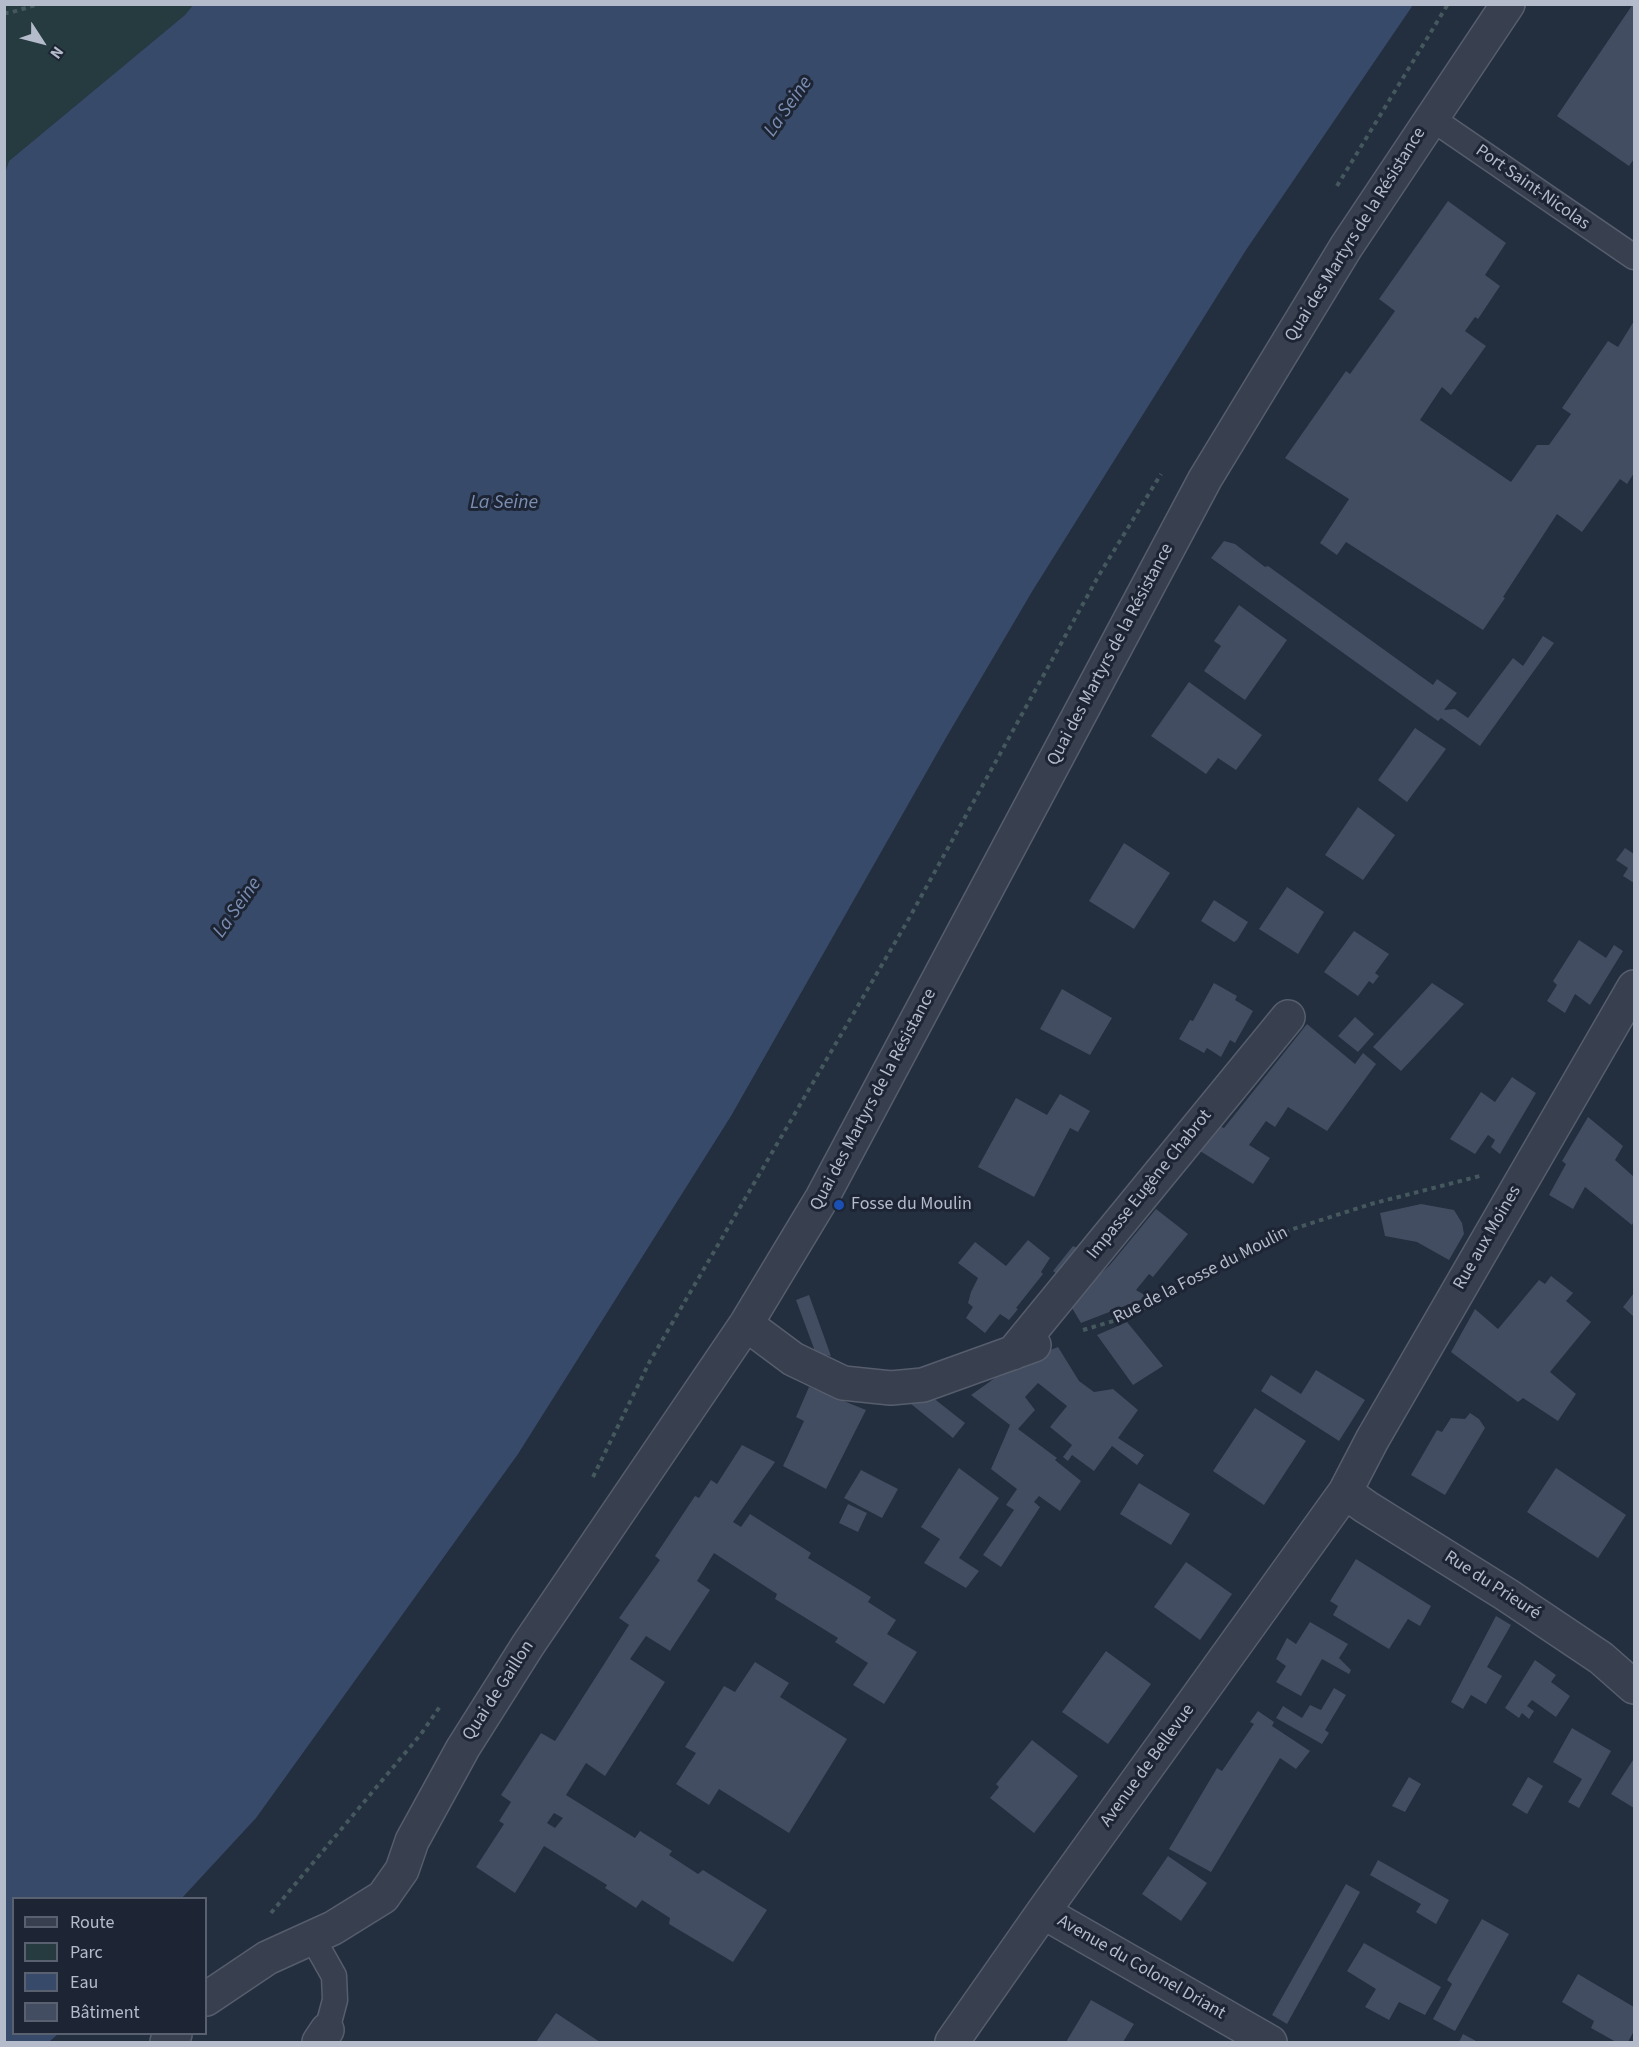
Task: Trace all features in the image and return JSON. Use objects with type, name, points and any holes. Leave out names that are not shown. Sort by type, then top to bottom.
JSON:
[{"type":"street","name":"Quai des Martyrs de la Résistance","points":[[746,1323],[822,1198],[1205,479],[1346,247],[1508,4]]},
{"type":"street","name":"Rue aux Moines","points":[[1345,1492],[1372,1440],[1635,987]]},
{"type":"street","name":"Impasse Eugène Chabrot","points":[[1013,1353],[1288,1017]]},
{"type":"street","points":[[746,1323],[793,1359],[843,1383],[891,1388],[923,1385],[1045,1342]]},
{"type":"street","name":"Quai de Gaillon","points":[[207,1998],[267,1958],[333,1928],[383,1897],[402,1870],[412,1841],[469,1739],[528,1645],[746,1323]]},
{"type":"street","name":"Rue du Prieuré","points":[[1345,1492],[1516,1601],[1601,1659],[1635,1688]]},
{"type":"street","name":"Avenue de Bellevue","points":[[952,2043],[1043,1912],[1345,1492]]},
{"type":"street","name":"Avenue du Colonel Driant","points":[[1043,1912],[1270,2043]]},
{"type":"lane","name":"Port Saint-Nicolas","points":[[1431,118],[1635,256]]},
{"type":"lane","points":[[312,1937],[334,1976],[335,2000],[323,2036]]},
{"type":"path","points":[[4,13],[39,4]]},
{"type":"path","points":[[1336,188],[1448,4]]},
{"type":"path","points":[[590,1482],[650,1361],[907,922],[1099,575],[1162,473]]},
{"type":"path","name":"Rue de la Fosse du Moulin","points":[[1045,1342],[1118,1320],[1290,1230],[1371,1204],[1532,1163]]},
{"type":"path","points":[[268,1917],[421,1734],[448,1696]]},
{"type":"green space","points":[[5,5],[194,5],[185,15],[9,161],[5,173]]},
{"type":"water","name":"La Seine","points":[[194,4],[1413,5],[1246,250],[1033,590],[947,736],[731,1116],[518,1454],[256,1818],[183,1897],[12,1897],[12,2035],[57,2035],[49,2042],[5,2042],[5,173],[9,161],[185,15]]},
{"type":"building","points":[[1633,4],[1634,159],[1629,166],[1557,116]]},
{"type":"building","points":[[1448,201],[1506,243],[1485,275],[1500,286],[1478,319],[1475,317],[1465,331],[1486,346],[1451,395],[1442,387],[1420,420],[1511,482],[1537,445],[1549,445],[1571,414],[1562,408],[1608,341],[1618,347],[1634,321],[1634,473],[1627,484],[1620,479],[1582,532],[1557,514],[1483,630],[1346,542],[1337,555],[1320,543],[1349,499],[1285,458],[1346,371],[1350,374],[1395,311],[1379,299]]},
{"type":"building","points":[[1224,541],[1235,544],[1265,567],[1268,566],[1433,685],[1437,679],[1457,693],[1444,710],[1455,709],[1468,718],[1513,658],[1523,666],[1543,636],[1554,643],[1480,746],[1441,718],[1438,721],[1211,558]]},
{"type":"building","points":[[1239,605],[1287,640],[1245,700],[1204,671],[1221,646],[1214,641]]},
{"type":"building","points":[[1189,682],[1262,735],[1236,770],[1218,758],[1206,774],[1151,736]]},
{"type":"building","points":[[1415,728],[1446,749],[1407,802],[1378,780]]},
{"type":"building","points":[[1358,807],[1395,835],[1363,880],[1325,855]]},
{"type":"building","points":[[1124,843],[1170,873],[1134,929],[1089,901]]},
{"type":"building","points":[[1625,848],[1634,854],[1634,883],[1623,876],[1628,868],[1616,860]]},
{"type":"building","points":[[1287,887],[1324,912],[1298,954],[1259,929]]},
{"type":"building","points":[[1214,900],[1248,922],[1234,942],[1201,921]]},
{"type":"building","points":[[1354,931],[1389,954],[1375,973],[1379,976],[1373,984],[1369,981],[1358,996],[1324,972]]},
{"type":"building","points":[[1579,940],[1606,958],[1614,945],[1623,951],[1590,1005],[1575,994],[1565,1013],[1547,1001],[1557,985],[1553,981]]},
{"type":"building","points":[[1214,983],[1237,996],[1235,1000],[1253,1011],[1235,1043],[1230,1040],[1221,1057],[1207,1048],[1204,1053],[1179,1039],[1190,1020],[1193,1021]]},
{"type":"building","points":[[1432,983],[1464,1004],[1401,1071],[1373,1047]]},
{"type":"building","points":[[1062,989],[1112,1018],[1090,1055],[1040,1029]]},
{"type":"building","points":[[1355,1017],[1374,1034],[1358,1052],[1338,1036]]},
{"type":"building","points":[[1307,1024],[1355,1064],[1363,1053],[1376,1064],[1327,1131],[1288,1107],[1275,1127],[1266,1121],[1249,1145],[1270,1158],[1253,1184],[1200,1151],[1219,1126],[1224,1128]]},
{"type":"building","points":[[1512,1077],[1536,1093],[1500,1154],[1491,1147],[1495,1140],[1488,1135],[1475,1154],[1450,1139],[1481,1092],[1495,1102]]},
{"type":"building","points":[[1060,1094],[1090,1111],[1078,1132],[1070,1128],[1034,1197],[978,1167],[1016,1098],[1047,1115]]},
{"type":"building","points":[[1588,1117],[1623,1146],[1615,1160],[1634,1177],[1634,1221],[1632,1225],[1585,1187],[1573,1209],[1549,1195],[1566,1164],[1562,1161]]},
{"type":"building","points":[[1421,1204],[1454,1210],[1462,1223],[1464,1234],[1449,1260],[1417,1242],[1385,1236],[1380,1213]]},
{"type":"building","points":[[1156,1209],[1188,1234],[1153,1277],[1149,1274],[1136,1290],[1148,1297],[1081,1323],[1069,1303],[1109,1266]]},
{"type":"building","points":[[1028,1240],[1050,1258],[1041,1272],[1043,1274],[1009,1320],[1000,1314],[985,1333],[966,1318],[973,1307],[968,1303],[978,1278],[958,1263],[975,1242],[1006,1266]]},
{"type":"building","points":[[1073,1246],[1083,1251],[1064,1279],[1053,1271]]},
{"type":"building","points":[[1551,1276],[1573,1293],[1566,1301],[1591,1322],[1550,1372],[1576,1394],[1558,1421],[1523,1398],[1518,1402],[1451,1352],[1475,1309],[1498,1329],[1539,1280],[1545,1284]]},
{"type":"building","points":[[1634,1293],[1634,1317],[1623,1307]]},
{"type":"building","points":[[809,1295],[831,1356],[816,1354],[796,1300]]},
{"type":"building","points":[[1127,1322],[1163,1366],[1133,1385],[1097,1335]]},
{"type":"building","points":[[1058,1347],[1079,1381],[1094,1392],[1113,1389],[1138,1410],[1118,1438],[1144,1455],[1137,1465],[1112,1446],[1094,1471],[1072,1455],[1068,1461],[1063,1457],[1072,1445],[1050,1427],[1067,1406],[1038,1383],[1025,1397],[1035,1410],[1018,1429],[1057,1458],[1055,1460],[1081,1481],[1060,1511],[1039,1496],[1034,1502],[1040,1507],[1001,1567],[983,1555],[1014,1510],[1006,1505],[1017,1489],[991,1469],[1010,1425],[971,1395],[1016,1363]]},
{"type":"building","points":[[1316,1370],[1365,1400],[1339,1441],[1261,1391],[1271,1375],[1301,1394]]},
{"type":"building","points":[[809,1387],[866,1410],[826,1489],[783,1466],[804,1421],[796,1417]]},
{"type":"building","points":[[932,1397],[965,1423],[953,1438],[911,1404]]},
{"type":"building","points":[[1255,1408],[1306,1441],[1264,1505],[1213,1471]]},
{"type":"building","points":[[1470,1413],[1479,1419],[1485,1428],[1445,1495],[1411,1475],[1437,1430],[1442,1432],[1451,1418],[1465,1419]]},
{"type":"building","points":[[742,1445],[775,1462],[733,1522],[741,1527],[750,1514],[811,1553],[808,1558],[871,1597],[868,1602],[896,1620],[887,1634],[917,1652],[884,1704],[853,1685],[868,1663],[835,1642],[838,1638],[775,1599],[777,1594],[714,1553],[697,1581],[710,1590],[670,1651],[646,1636],[630,1659],[665,1682],[605,1776],[586,1763],[566,1795],[635,1838],[640,1831],[672,1851],[669,1855],[698,1874],[703,1870],[767,1910],[733,1962],[669,1924],[670,1918],[642,1900],[636,1908],[605,1888],[607,1885],[544,1846],[515,1893],[476,1867],[504,1824],[499,1821],[511,1802],[501,1795],[541,1733],[555,1741],[629,1625],[619,1618],[660,1560],[655,1556],[695,1496],[699,1498],[711,1480],[717,1484]],"holes":[[[554,1813],[563,1818],[555,1828],[547,1823]]]},
{"type":"building","points":[[959,1468],[999,1498],[959,1558],[979,1571],[966,1588],[924,1563],[940,1539],[921,1527]]},
{"type":"building","points":[[1556,1468],[1626,1515],[1598,1558],[1527,1512]]},
{"type":"building","points":[[861,1470],[898,1489],[882,1518],[844,1498]]},
{"type":"building","points":[[1139,1483],[1190,1514],[1171,1545],[1120,1514]]},
{"type":"building","points":[[848,1504],[867,1513],[858,1532],[839,1523]]},
{"type":"building","points":[[1356,1559],[1431,1606],[1420,1626],[1408,1619],[1389,1649],[1333,1615],[1338,1606],[1330,1601]]},
{"type":"building","points":[[1186,1562],[1232,1594],[1200,1640],[1154,1607]]},
{"type":"building","points":[[1496,1616],[1511,1625],[1487,1667],[1502,1676],[1486,1704],[1471,1695],[1463,1709],[1451,1702]]},
{"type":"building","points":[[1310,1622],[1348,1644],[1339,1658],[1351,1670],[1349,1674],[1322,1659],[1301,1696],[1276,1682],[1286,1666],[1276,1659],[1287,1638],[1296,1644]]},
{"type":"building","points":[[1106,1651],[1151,1684],[1108,1744],[1062,1712]]},
{"type":"building","points":[[1535,1660],[1556,1675],[1551,1682],[1570,1696],[1556,1717],[1532,1700],[1527,1706],[1534,1711],[1529,1719],[1522,1713],[1519,1718],[1505,1708]]},
{"type":"building","points":[[755,1662],[789,1683],[780,1697],[847,1739],[789,1833],[719,1789],[709,1805],[676,1784],[696,1753],[685,1747],[724,1686],[735,1692]]},
{"type":"building","points":[[1334,1688],[1346,1695],[1325,1730],[1329,1733],[1322,1744],[1276,1718],[1283,1706],[1302,1718],[1310,1705],[1321,1710]]},
{"type":"building","points":[[1258,1711],[1274,1722],[1272,1726],[1310,1751],[1296,1769],[1280,1758],[1211,1872],[1169,1849],[1217,1768],[1222,1771],[1254,1724],[1250,1722]]},
{"type":"building","points":[[1572,1728],[1611,1751],[1579,1808],[1568,1802],[1582,1779],[1553,1762]]},
{"type":"building","points":[[1032,1740],[1078,1776],[1034,1833],[990,1798],[999,1787],[996,1784]]},
{"type":"building","points":[[1634,1760],[1634,1808],[1611,1794]]},
{"type":"building","points":[[1409,1777],[1421,1784],[1405,1812],[1392,1806]]},
{"type":"building","points":[[1528,1777],[1543,1786],[1527,1814],[1512,1805]]},
{"type":"building","points":[[1168,1856],[1207,1883],[1181,1921],[1142,1894]]},
{"type":"building","points":[[1378,1860],[1449,1900],[1436,1924],[1416,1912],[1421,1904],[1370,1875]]},
{"type":"building","points":[[1346,1884],[1360,1892],[1287,2024],[1272,2015]]},
{"type":"building","points":[[1482,1919],[1509,1934],[1455,2031],[1433,2019],[1452,1984],[1447,1980]]},
{"type":"building","points":[[1364,1943],[1441,1987],[1425,2015],[1399,2002],[1389,2020],[1365,2007],[1376,1989],[1347,1971]]},
{"type":"building","points":[[1578,1974],[1634,2007],[1634,2031],[1628,2042],[1616,2042],[1591,2028],[1594,2021],[1562,2002]]},
{"type":"building","points":[[1091,2000],[1134,2024],[1123,2042],[1066,2042]]},
{"type":"building","points":[[556,2013],[600,2042],[536,2042]]},
{"type":"building","points":[[1463,2034],[1478,2042],[1459,2042]]},
{"type":"place","name":"Fosse du Moulin","points":[[839,1205]]}]
